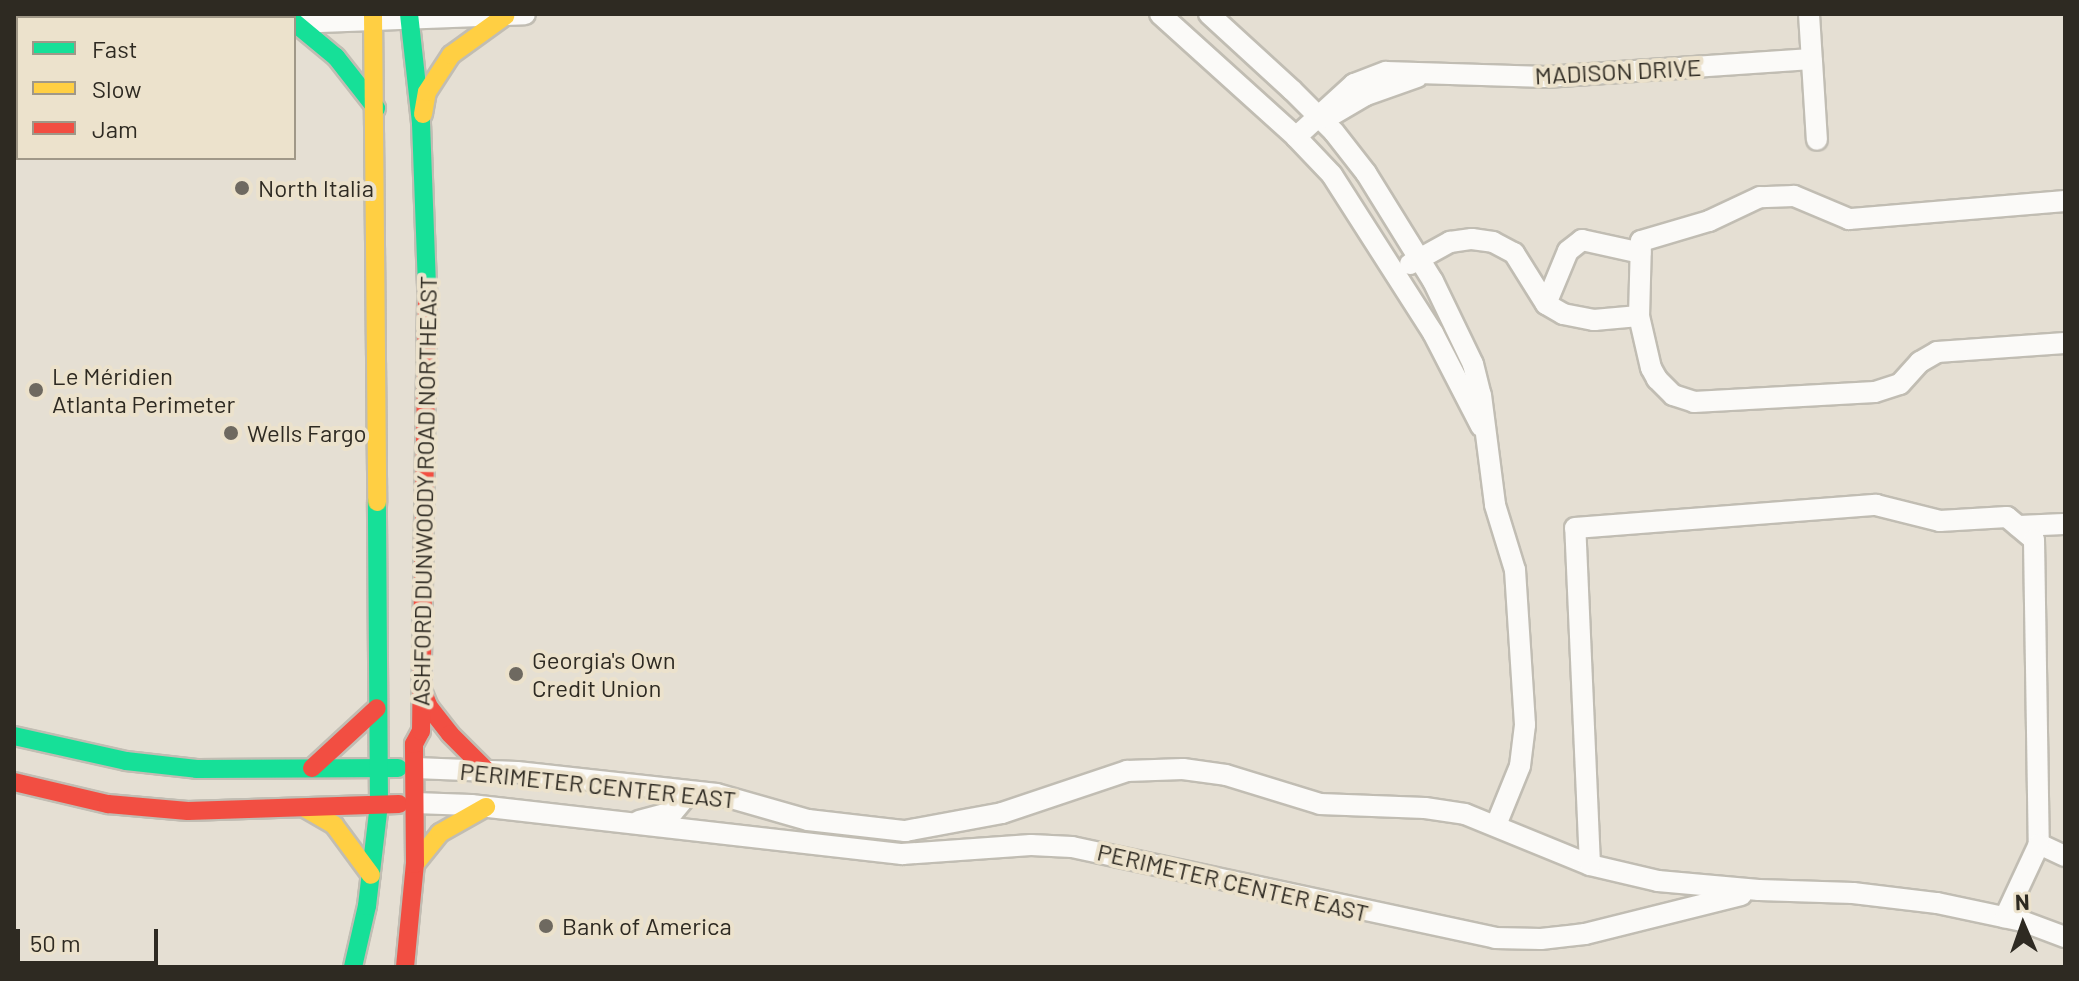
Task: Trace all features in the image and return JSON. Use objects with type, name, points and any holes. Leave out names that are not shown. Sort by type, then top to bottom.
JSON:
[{"type":"main road","points":[[421,123],[427,92],[451,55],[515,15]]},
{"type":"main road","name":"ASHFORD DUNWOODY ROAD NORTHEAST","points":[[353,967],[371,875],[379,804],[373,17]]},
{"type":"main road","name":"ASHFORD DUNWOODY ROAD NORTHEAST","points":[[405,967],[415,864],[414,744],[421,731],[427,256],[421,123],[409,17]]},
{"type":"main road","points":[[296,24],[336,57],[376,108]]},
{"type":"main road","points":[[420,684],[429,707],[456,741],[486,770]]},
{"type":"main road","points":[[312,768],[377,708]]},
{"type":"main road","points":[[14,736],[126,761],[183,768],[415,768]]},
{"type":"main road","points":[[14,782],[73,798],[188,811],[415,803]]},
{"type":"main road","points":[[302,807],[334,825],[371,875]]},
{"type":"main road","points":[[415,864],[429,844],[452,823],[486,807]]},
{"type":"street","points":[[1160,14],[1296,137],[1332,175],[1443,349],[1484,433]]},
{"type":"street","points":[[1209,14],[1320,119],[1383,196],[1449,309],[1473,364],[1481,395],[1495,505],[1515,570],[1525,725],[1520,766],[1496,825]]},
{"type":"street","points":[[1809,14],[1817,140]]},
{"type":"street","points":[[296,23],[373,17],[515,15]]},
{"type":"street","name":"MADISON DRIVE","points":[[1296,137],[1320,119],[1354,84],[1370,76],[1403,71],[1546,77],[1811,59]]},
{"type":"street","points":[[2065,201],[1849,219],[1794,196],[1773,195],[1747,202],[1709,221],[1641,241],[1639,316],[1651,368],[1657,379],[1673,395],[1694,402],[1875,392],[1900,384],[1920,362],[1937,352],[2065,343]]},
{"type":"street","points":[[1396,272],[1450,242],[1472,239],[1493,242],[1514,253],[1546,304],[1577,318],[1639,316]]},
{"type":"street","points":[[1546,304],[1568,251],[1582,240],[1641,253]]},
{"type":"street","points":[[1590,865],[1575,528],[1876,505],[1940,521],[2007,517],[2034,540],[2039,844],[2005,917]]},
{"type":"street","points":[[2018,526],[2065,524]]},
{"type":"street","name":"PERIMETER CENTER EAST","points":[[415,768],[486,770],[690,792],[742,799],[808,820],[886,830],[930,828],[1016,808],[1110,775],[1173,768],[1226,775],[1320,804],[1425,808],[1496,825],[1590,865],[1658,881],[1759,890],[1853,893],[1952,905],[2005,917],[2065,937]]},
{"type":"street","points":[[611,823],[654,819],[673,812],[690,792]]},
{"type":"street","name":"PERIMETER CENTER EAST","points":[[415,803],[486,807],[917,855],[1031,845],[1072,847],[1178,867],[1262,890],[1457,931],[1520,939],[1597,931],[1759,890]]},
{"type":"street","points":[[861,850],[994,827],[1010,819],[1016,808]]},
{"type":"street","points":[[2039,844],[2065,856]]},
{"type":"water","points":[[14,14],[39,14],[16,16],[14,72]]},
{"type":"traffic: fast","points":[[409,14],[421,123],[427,289]]},
{"type":"traffic: fast","points":[[296,24],[336,57],[376,108]]},
{"type":"traffic: fast","points":[[353,967],[367,906],[379,804],[377,502]]},
{"type":"traffic: fast","points":[[14,736],[126,761],[197,769],[398,768]]},
{"type":"traffic: slow","points":[[373,14],[377,502]]},
{"type":"traffic: slow","points":[[423,114],[427,92],[451,55],[505,16]]},
{"type":"traffic: slow","points":[[303,807],[334,825],[371,875]]},
{"type":"traffic: slow","points":[[415,864],[440,833],[486,807]]},
{"type":"traffic: jam","points":[[405,967],[415,864],[414,744],[421,731],[427,289]]},
{"type":"traffic: jam","points":[[422,690],[429,707],[450,734],[486,770]]},
{"type":"traffic: jam","points":[[312,768],[377,708]]},
{"type":"traffic: jam","points":[[14,782],[108,804],[188,811],[399,804]]},
{"type":"place","name":"North Italia","points":[[242,188]]},
{"type":"place","name":"Le Méridien Atlanta Perimeter","points":[[36,390]]},
{"type":"place","name":"Wells Fargo","points":[[231,433]]},
{"type":"place","name":"Georgia's Own Credit Union","points":[[516,674]]},
{"type":"place","name":"Bank of America","points":[[546,926]]}]
